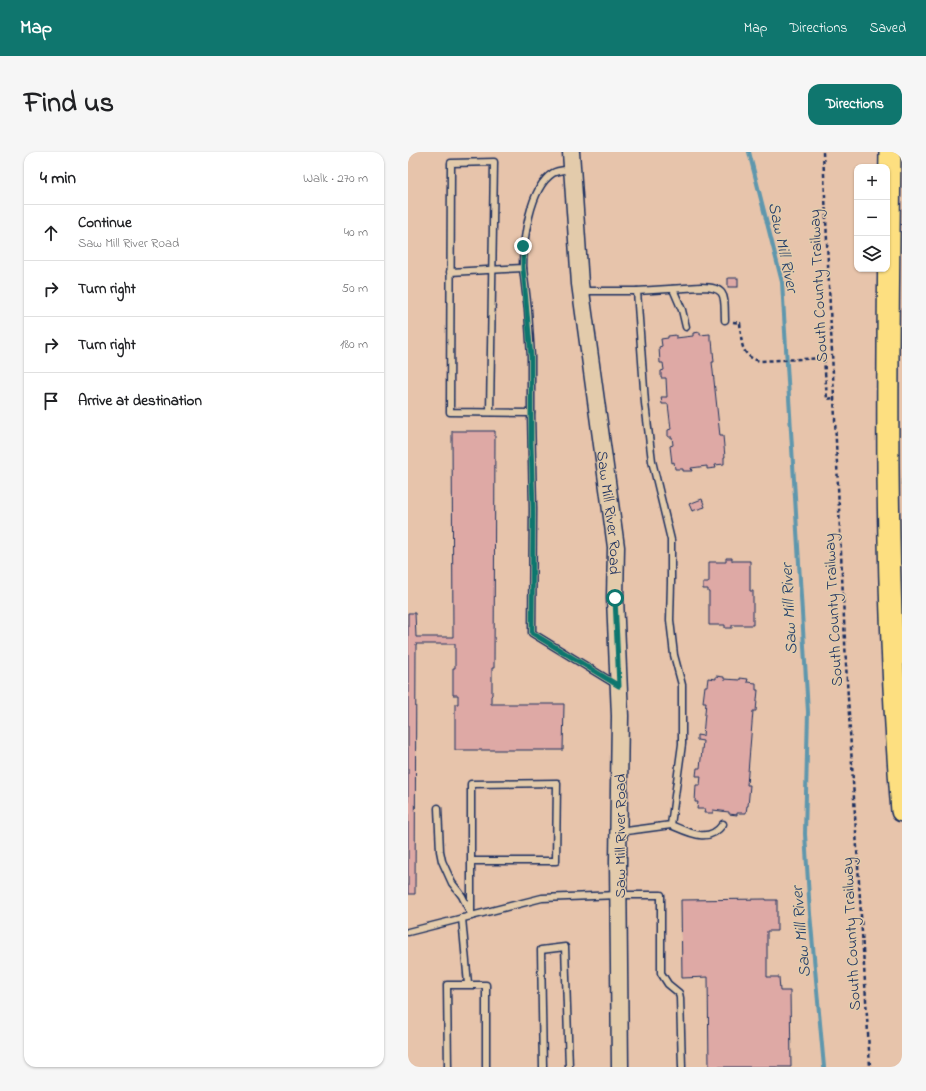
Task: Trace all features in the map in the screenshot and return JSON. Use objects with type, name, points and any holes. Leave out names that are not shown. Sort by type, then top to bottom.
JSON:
[{"type":"highway","points":[[890,152],[888,356],[889,522],[896,720],[902,811]]},
{"type":"main road","name":"Saw Mill River Road","points":[[571,152],[581,291],[616,547],[615,598],[620,716],[618,832],[620,1067]]},
{"type":"lane","points":[[490,412],[494,162],[451,163],[450,412],[531,413]]},
{"type":"lane","points":[[572,169],[555,172],[545,180],[534,200],[523,246],[523,268],[531,357],[533,509],[532,633],[619,686]]},
{"type":"lane","points":[[450,272],[523,268]]},
{"type":"lane","points":[[581,291],[636,291],[711,287],[719,289],[723,294],[725,320]]},
{"type":"lane","points":[[673,289],[682,310],[686,328]]},
{"type":"lane","points":[[636,291],[645,403],[652,461],[670,540],[670,620],[674,655],[682,685],[682,744],[671,825]]},
{"type":"lane","points":[[471,861],[556,861],[557,783],[471,784],[471,861],[471,916]]},
{"type":"lane","points":[[438,808],[440,851],[442,861],[452,883],[462,896],[471,916]]},
{"type":"lane","points":[[618,832],[671,825],[699,835],[710,835],[718,831],[723,824]]},
{"type":"lane","points":[[408,932],[542,898],[619,894],[661,895],[661,973],[668,984],[679,993],[682,1067]]},
{"type":"lane","points":[[462,918],[468,984]]},
{"type":"lane","points":[[543,1067],[541,950],[565,947],[568,1067]]},
{"type":"lane","points":[[448,1067],[447,986],[468,984],[486,985],[486,1067]]},
{"type":"path","name":"South County Trailway","points":[[823,152],[846,664],[870,1067]]},
{"type":"path","points":[[725,320],[740,323],[742,346],[746,354],[752,359],[760,361],[824,358],[827,399],[834,398]]},
{"type":"building","points":[[728,278],[738,278],[738,287],[728,287]]},
{"type":"building","points":[[700,332],[700,335],[710,334],[710,341],[712,340],[714,362],[712,362],[720,436],[723,436],[725,457],[724,464],[715,465],[716,468],[707,469],[707,466],[691,468],[692,471],[683,471],[683,469],[675,469],[674,462],[672,463],[670,446],[673,445],[672,437],[668,437],[668,430],[671,429],[668,404],[662,404],[661,397],[667,397],[666,378],[661,378],[661,371],[664,370],[663,363],[660,363],[659,347],[662,346],[661,339],[668,338],[668,336],[676,335],[676,338],[693,336],[693,333]]},
{"type":"building","points":[[452,431],[495,431],[494,668],[492,668],[491,704],[564,704],[563,750],[455,750],[455,704],[458,704],[458,695],[453,695],[455,644],[416,644],[415,894],[408,894],[408,613],[415,613],[416,637],[453,637]]},
{"type":"building","points":[[702,499],[705,507],[692,511],[689,504]]},
{"type":"building","points":[[726,558],[732,558],[732,561],[750,561],[750,591],[753,591],[753,625],[732,625],[732,628],[725,628],[725,625],[709,625],[709,592],[708,589],[703,589],[703,583],[708,583],[709,581],[709,562],[726,562]]},
{"type":"building","points":[[716,676],[724,677],[724,679],[748,679],[747,682],[756,683],[756,690],[758,690],[756,711],[753,711],[747,785],[750,785],[748,806],[746,813],[737,813],[737,815],[729,814],[729,812],[713,810],[713,813],[704,813],[705,809],[697,809],[698,802],[695,802],[696,785],[700,785],[701,776],[696,776],[697,768],[700,768],[703,741],[697,740],[697,735],[703,736],[706,702],[703,702],[705,686],[707,686],[708,678],[716,679]]},
{"type":"building","points":[[681,900],[777,900],[777,931],[767,931],[767,977],[779,977],[780,991],[790,991],[791,1067],[709,1067],[708,977],[682,978]]},
{"type":"waterway","name":"Saw Mill River","points":[[749,152],[782,282],[808,712],[805,834],[810,914],[824,1067]]},
{"type":"route","points":[[523,246],[523,268],[528,310],[531,357],[533,509],[532,633],[619,686],[615,598]]}]
